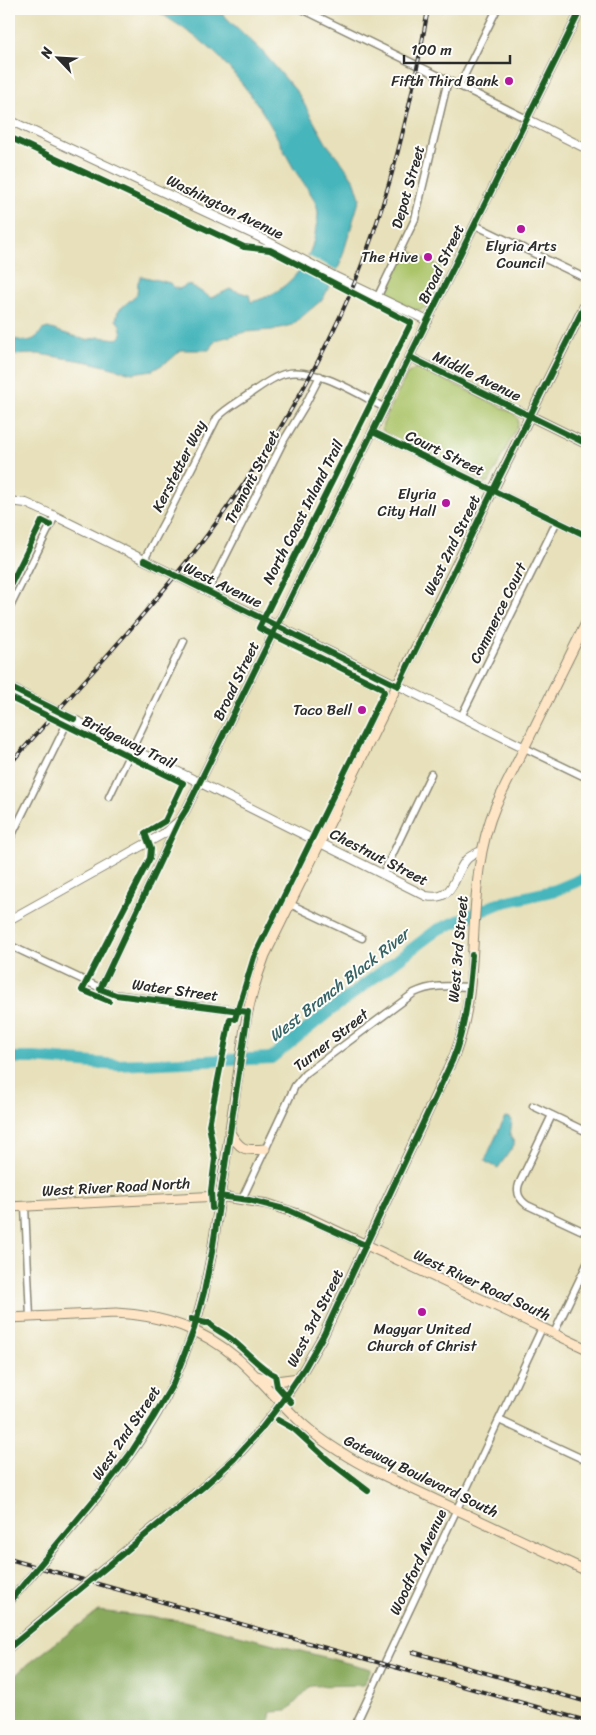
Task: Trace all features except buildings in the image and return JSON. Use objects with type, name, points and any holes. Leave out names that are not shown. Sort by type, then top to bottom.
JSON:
[{"type":"main road","name":"West 2nd Street","points":[[194,1330],[212,1252],[232,1108],[248,1012],[260,970],[320,842],[587,301]]},
{"type":"main road","name":"Middle Avenue","points":[[530,416],[587,444]]},
{"type":"main road","name":"West 3rd Street","points":[[281,1403],[299,1378],[324,1334],[455,1054],[464,1023],[470,987],[481,851],[489,823],[496,805],[587,621]]},
{"type":"main road","points":[[229,1131],[236,1143],[242,1148],[251,1150],[265,1149]]},
{"type":"main road","name":"West River Road North","points":[[9,1207],[219,1196],[268,1204],[288,1210],[366,1245]]},
{"type":"main road","name":"West River Road South","points":[[366,1245],[587,1349]]},
{"type":"main road","name":"Gateway Boulevard South","points":[[9,1318],[132,1314],[164,1320],[194,1330],[226,1349],[306,1427],[346,1456],[587,1571]]},
{"type":"main road","points":[[254,1375],[276,1381],[299,1378]]},
{"type":"street","points":[[302,9],[587,149]]},
{"type":"street","points":[[459,86],[497,9]]},
{"type":"street","name":"Broad Street","points":[[100,989],[179,821],[200,782],[581,9]]},
{"type":"street","name":"Depot Street","points":[[378,296],[415,219],[448,80]]},
{"type":"street","name":"Washington Avenue","points":[[9,120],[272,244],[428,321]]},
{"type":"street","points":[[475,225],[587,279]]},
{"type":"street","name":"Middle Avenue","points":[[410,357],[530,416]]},
{"type":"street","name":"Kerstetter Way","points":[[144,560],[220,415],[256,390],[282,375],[291,373],[320,376],[385,408]]},
{"type":"street","name":"Tremont Street","points":[[208,592],[284,440],[320,376]]},
{"type":"street","name":"Court Street","points":[[373,432],[587,536]]},
{"type":"street","name":"West Avenue","points":[[10,501],[26,503],[55,516],[587,778]]},
{"type":"street","points":[[9,609],[55,516]]},
{"type":"street","name":"Commerce Court","points":[[462,717],[557,521]]},
{"type":"street","points":[[109,797],[184,642]]},
{"type":"street","name":"Chestnut Street","points":[[9,687],[426,896],[438,896],[446,893],[452,888],[467,859],[481,851]]},
{"type":"street","points":[[9,841],[70,717]]},
{"type":"street","points":[[383,874],[431,774]]},
{"type":"street","points":[[9,920],[163,834],[179,821]]},
{"type":"street","points":[[290,904],[362,938]]},
{"type":"street","name":"Water Street","points":[[9,945],[116,995],[248,1012]]},
{"type":"street","name":"Turner Street","points":[[242,1199],[295,1086],[305,1074],[414,993],[436,986],[470,987]]},
{"type":"street","points":[[533,1106],[587,1132]]},
{"type":"street","points":[[552,1115],[519,1184],[518,1193],[522,1201],[527,1204],[587,1233]]},
{"type":"street","points":[[25,1206],[30,1317]]},
{"type":"street","points":[[554,1334],[587,1264]]},
{"type":"street","name":"Woodford Avenue","points":[[355,1726],[542,1328]]},
{"type":"street","name":"West 2nd Street","points":[[9,1602],[85,1512],[130,1454],[173,1384],[194,1330]]},
{"type":"street","name":"West 3rd Street","points":[[9,1648],[202,1488],[234,1459],[281,1403]]},
{"type":"street","points":[[499,1420],[587,1461]]},
{"type":"green space","points":[[406,249],[441,267],[428,294],[429,303],[421,309],[414,310],[385,295],[385,290]]},
{"type":"green space","points":[[416,368],[421,368],[513,413],[518,419],[518,425],[489,482],[485,483],[386,435],[382,429],[407,374]]},
{"type":"green space","points":[[98,1611],[184,1621],[371,1669],[363,1685],[311,1686],[287,1711],[271,1712],[268,1726],[9,1726],[9,1682],[23,1668]]},
{"type":"water","points":[[154,9],[217,9],[261,50],[298,93],[326,143],[355,182],[360,198],[340,264],[323,299],[292,325],[272,330],[245,332],[216,340],[209,350],[181,350],[170,360],[153,370],[132,373],[89,362],[39,354],[9,355],[9,338],[24,341],[32,340],[42,330],[48,328],[86,340],[99,337],[118,339],[122,335],[120,325],[116,320],[118,311],[137,294],[138,282],[141,276],[170,283],[173,287],[179,289],[189,284],[211,298],[230,289],[249,295],[251,302],[276,292],[286,284],[296,275],[310,253],[317,220],[317,206],[312,195],[294,169],[273,129],[250,94],[221,59],[189,32]]},
{"type":"water","points":[[505,1117],[512,1120],[510,1136],[514,1145],[498,1168],[485,1160]]},
{"type":"pier","points":[[306,255],[337,270],[330,284],[299,268]]},
{"type":"waterway","name":"West Branch Black River","points":[[9,1058],[34,1058],[118,1065],[271,1058],[437,930],[500,903],[556,890],[587,877]]},
{"type":"railway","points":[[9,765],[136,623],[185,564],[249,477],[304,388],[336,326],[364,259],[376,224],[406,118],[428,9]]},
{"type":"railway","points":[[9,1559],[587,1721]]},
{"type":"railway","points":[[413,1652],[587,1702]]},
{"type":"cycle path","points":[[9,1602],[130,1454],[173,1384],[194,1329],[204,1292],[212,1252],[248,1012],[116,995],[100,989],[179,821],[581,9]]},
{"type":"cycle path","name":"North Coast Inland Trail","points":[[9,137],[244,247],[270,250],[411,323],[259,628],[382,688],[384,692],[254,957],[235,1019]]},
{"type":"cycle path","points":[[144,560],[398,686],[587,301]]},
{"type":"cycle path","points":[[410,357],[587,444]]},
{"type":"cycle path","points":[[373,432],[587,536]]},
{"type":"cycle path","points":[[9,588],[42,521],[50,525]]},
{"type":"cycle path","name":"Bridgeway Trail","points":[[9,687],[74,719]]},
{"type":"cycle path","name":"Bridgeway Trail","points":[[9,697],[183,783],[165,821],[145,833],[151,849],[150,858],[82,990],[109,1001]]},
{"type":"cycle path","points":[[9,1648],[202,1488],[234,1459],[261,1429],[304,1369],[324,1334],[452,1061],[464,1022],[472,955]]},
{"type":"cycle path","points":[[212,1208],[211,1191],[215,1159],[209,1125],[230,1019]]},
{"type":"cycle path","points":[[219,1196],[249,1200],[288,1210],[365,1245]]},
{"type":"cycle path","points":[[191,1319],[205,1323],[208,1322],[233,1340],[263,1368],[275,1375],[277,1386],[291,1402]]},
{"type":"cycle path","points":[[278,1420],[294,1429],[329,1461],[368,1491]]},
{"type":"place","name":"Fifth Third Bank","points":[[509,81]]},
{"type":"place","name":"Elyria Arts Council","points":[[521,229]]},
{"type":"place","name":"The Hive","points":[[428,257]]},
{"type":"place","name":"Elyria City Hall","points":[[446,503]]},
{"type":"place","name":"Taco Bell","points":[[362,710]]},
{"type":"place","name":"Magyar United Church of Christ","points":[[422,1312]]}]
